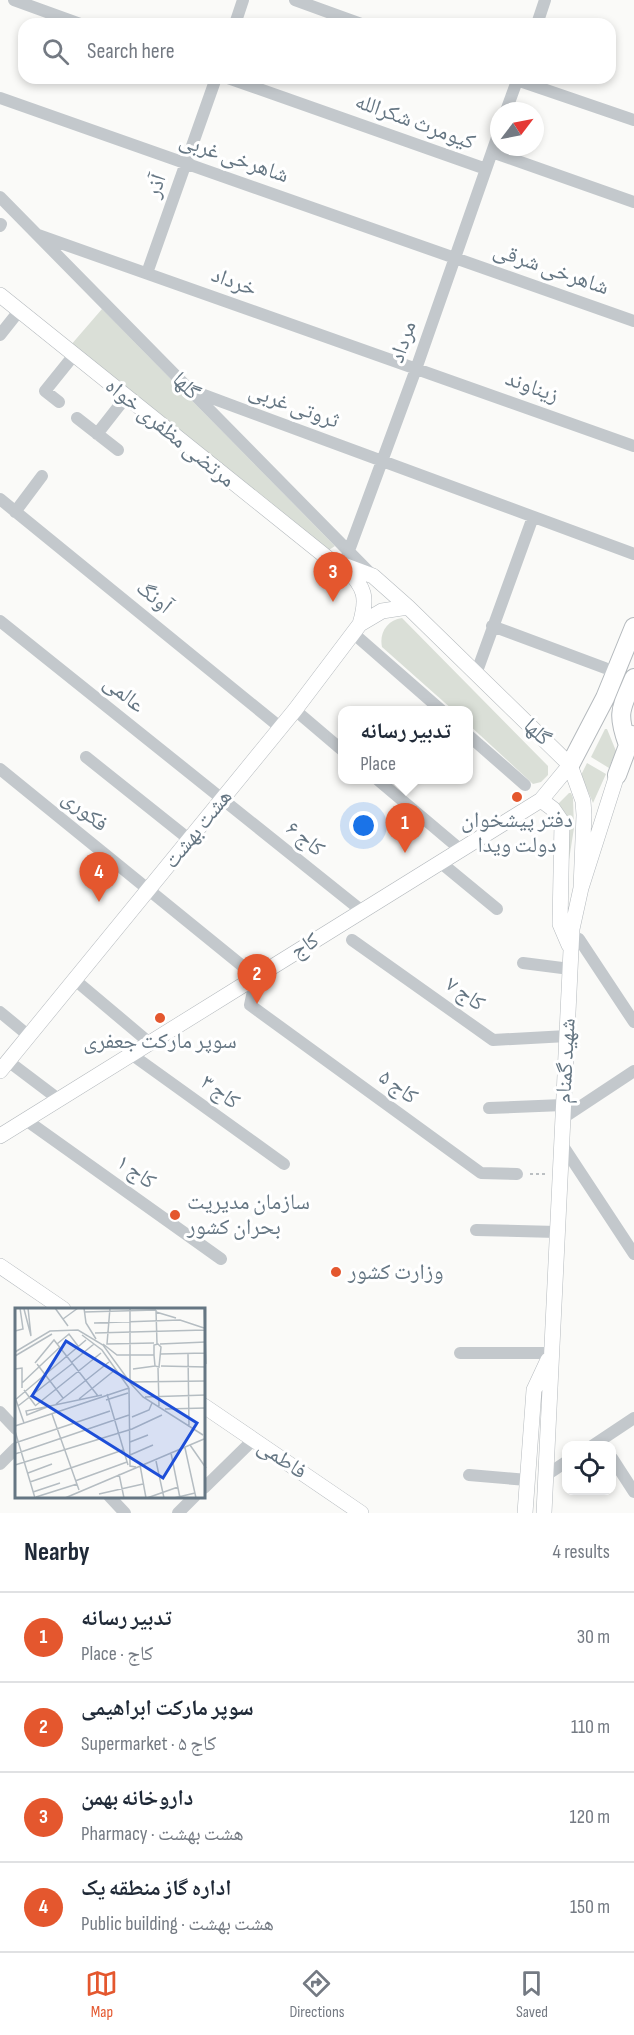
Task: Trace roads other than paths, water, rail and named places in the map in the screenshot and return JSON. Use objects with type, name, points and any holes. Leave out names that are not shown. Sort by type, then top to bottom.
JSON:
[{"type":"highway","points":[[570,765],[605,698],[634,627]]},
{"type":"highway","points":[[616,775],[633,743],[620,717],[634,678]]},
{"type":"main road","name":"مرتضی مظفری خواه","points":[[0,295],[330,560],[344,566]]},
{"type":"main road","name":"گلها","points":[[344,566],[373,576],[408,607],[570,765]]},
{"type":"main road","points":[[344,566],[360,582],[365,601],[356,628]]},
{"type":"main road","name":"هشت بهشت","points":[[4,1066],[281,728],[356,628],[382,611],[408,607]]},
{"type":"main road","points":[[570,765],[583,801],[581,888]]},
{"type":"main road","name":"کاج","points":[[0,1136],[541,800],[570,765]]},
{"type":"main road","name":"شهید گمنام","points":[[544,1513],[570,969],[575,945],[572,929],[581,888],[616,775]]},
{"type":"main road","points":[[541,800],[553,809],[562,822],[560,924],[575,945]]},
{"type":"main road","points":[[0,1266],[62,1308]]},
{"type":"main road","name":"شهید گمنام","points":[[525,1513],[534,1390],[551,1353]]},
{"type":"main road","name":"فاطمی","points":[[206,1407],[360,1513]]},
{"type":"street","points":[[14,0],[64,18]]},
{"type":"street","points":[[237,18],[243,0]]},
{"type":"street","points":[[295,0],[344,18]]},
{"type":"street","points":[[539,18],[545,0]]},
{"type":"street","name":"آذر","points":[[147,273],[214,84]]},
{"type":"street","name":"کیومرث شکرالله","points":[[245,84],[486,170]]},
{"type":"street","points":[[509,102],[514,84]]},
{"type":"street","points":[[530,84],[634,120]]},
{"type":"street","name":"شاهرخی غربی","points":[[0,99],[455,258]]},
{"type":"street","name":"مرداد","points":[[344,566],[491,156]]},
{"type":"street","points":[[503,156],[634,202]]},
{"type":"street","name":"گلها","points":[[0,197],[373,576]]},
{"type":"street","name":"خرداد","points":[[38,235],[416,369]]},
{"type":"street","name":"شاهرخی شرقی","points":[[455,258],[634,321]]},
{"type":"street","points":[[0,335],[19,310]]},
{"type":"street","points":[[59,402],[45,392],[74,356]]},
{"type":"street","name":"زیناوند","points":[[416,369],[634,446]]},
{"type":"street","name":"ثروتی غربی","points":[[190,390],[634,554]]},
{"type":"street","points":[[97,434],[126,397]]},
{"type":"street","points":[[77,418],[118,450]]},
{"type":"street","points":[[15,512],[42,477]]},
{"type":"street","name":"آونگ","points":[[0,499],[281,728]]},
{"type":"street","points":[[476,674],[533,517]]},
{"type":"street","name":"عالمی","points":[[0,621],[222,799]]},
{"type":"street","points":[[492,626],[605,668]]},
{"type":"street","points":[[356,628],[436,706]]},
{"type":"street","points":[[295,710],[338,747]]},
{"type":"street","points":[[473,739],[525,785]]},
{"type":"street","points":[[86,757],[190,840]]},
{"type":"street","name":"فکوری","points":[[0,768],[256,976]]},
{"type":"street","points":[[383,784],[461,850]]},
{"type":"street","name":"کاج ۶","points":[[222,799],[362,911]]},
{"type":"street","points":[[440,862],[497,909]]},
{"type":"street","name":"کاج ۷","points":[[352,940],[493,1040],[567,1036]]},
{"type":"street","points":[[575,945],[634,1022]]},
{"type":"street","points":[[524,963],[570,969]]},
{"type":"street","name":"کاج ۵","points":[[256,976],[250,1005],[481,1173],[517,1174]]},
{"type":"street","points":[[75,980],[145,1039]]},
{"type":"street","points":[[0,1012],[29,1036]]},
{"type":"street","name":"کاج ۳","points":[[131,1054],[284,1164]]},
{"type":"street","points":[[4,1066],[53,1095]]},
{"type":"street","points":[[489,1108],[563,1112],[634,1071]]},
{"type":"street","name":"کاج ۱","points":[[26,1120],[221,1259]]},
{"type":"street","points":[[561,1143],[634,1254]]},
{"type":"street","points":[[476,1230],[557,1232]]},
{"type":"street","points":[[460,1353],[551,1353]]},
{"type":"street","points":[[0,1412],[15,1428]]},
{"type":"street","points":[[602,1441],[634,1418]]},
{"type":"street","points":[[206,1486],[253,1440]]},
{"type":"street","points":[[0,1464],[15,1449]]},
{"type":"street","points":[[616,1464],[634,1492]]},
{"type":"street","points":[[545,1476],[562,1465]]},
{"type":"street","points":[[470,1475],[527,1480]]},
{"type":"street","points":[[110,1498],[125,1513]]},
{"type":"street","points":[[178,1513],[194,1498]]},
{"type":"place","name":"داروخانه بهمن","points":[[333,602]]},
{"type":"place","name":"دفتر پیشخوان دولت ویدا","points":[[517,797]]},
{"type":"place","name":"تدبیر رسانه","points":[[405,853]]},
{"type":"place","name":"اداره گاز منطقه یک","points":[[99,902]]},
{"type":"place","name":"سوپر مارکت ابراهیمی","points":[[257,1004]]},
{"type":"place","name":"سوپر مارکت جعفری","points":[[160,1018]]},
{"type":"place","name":"سازمان مدیریت بحران کشور","points":[[175,1215]]},
{"type":"place","name":"وزارت کشور","points":[[336,1272]]}]
